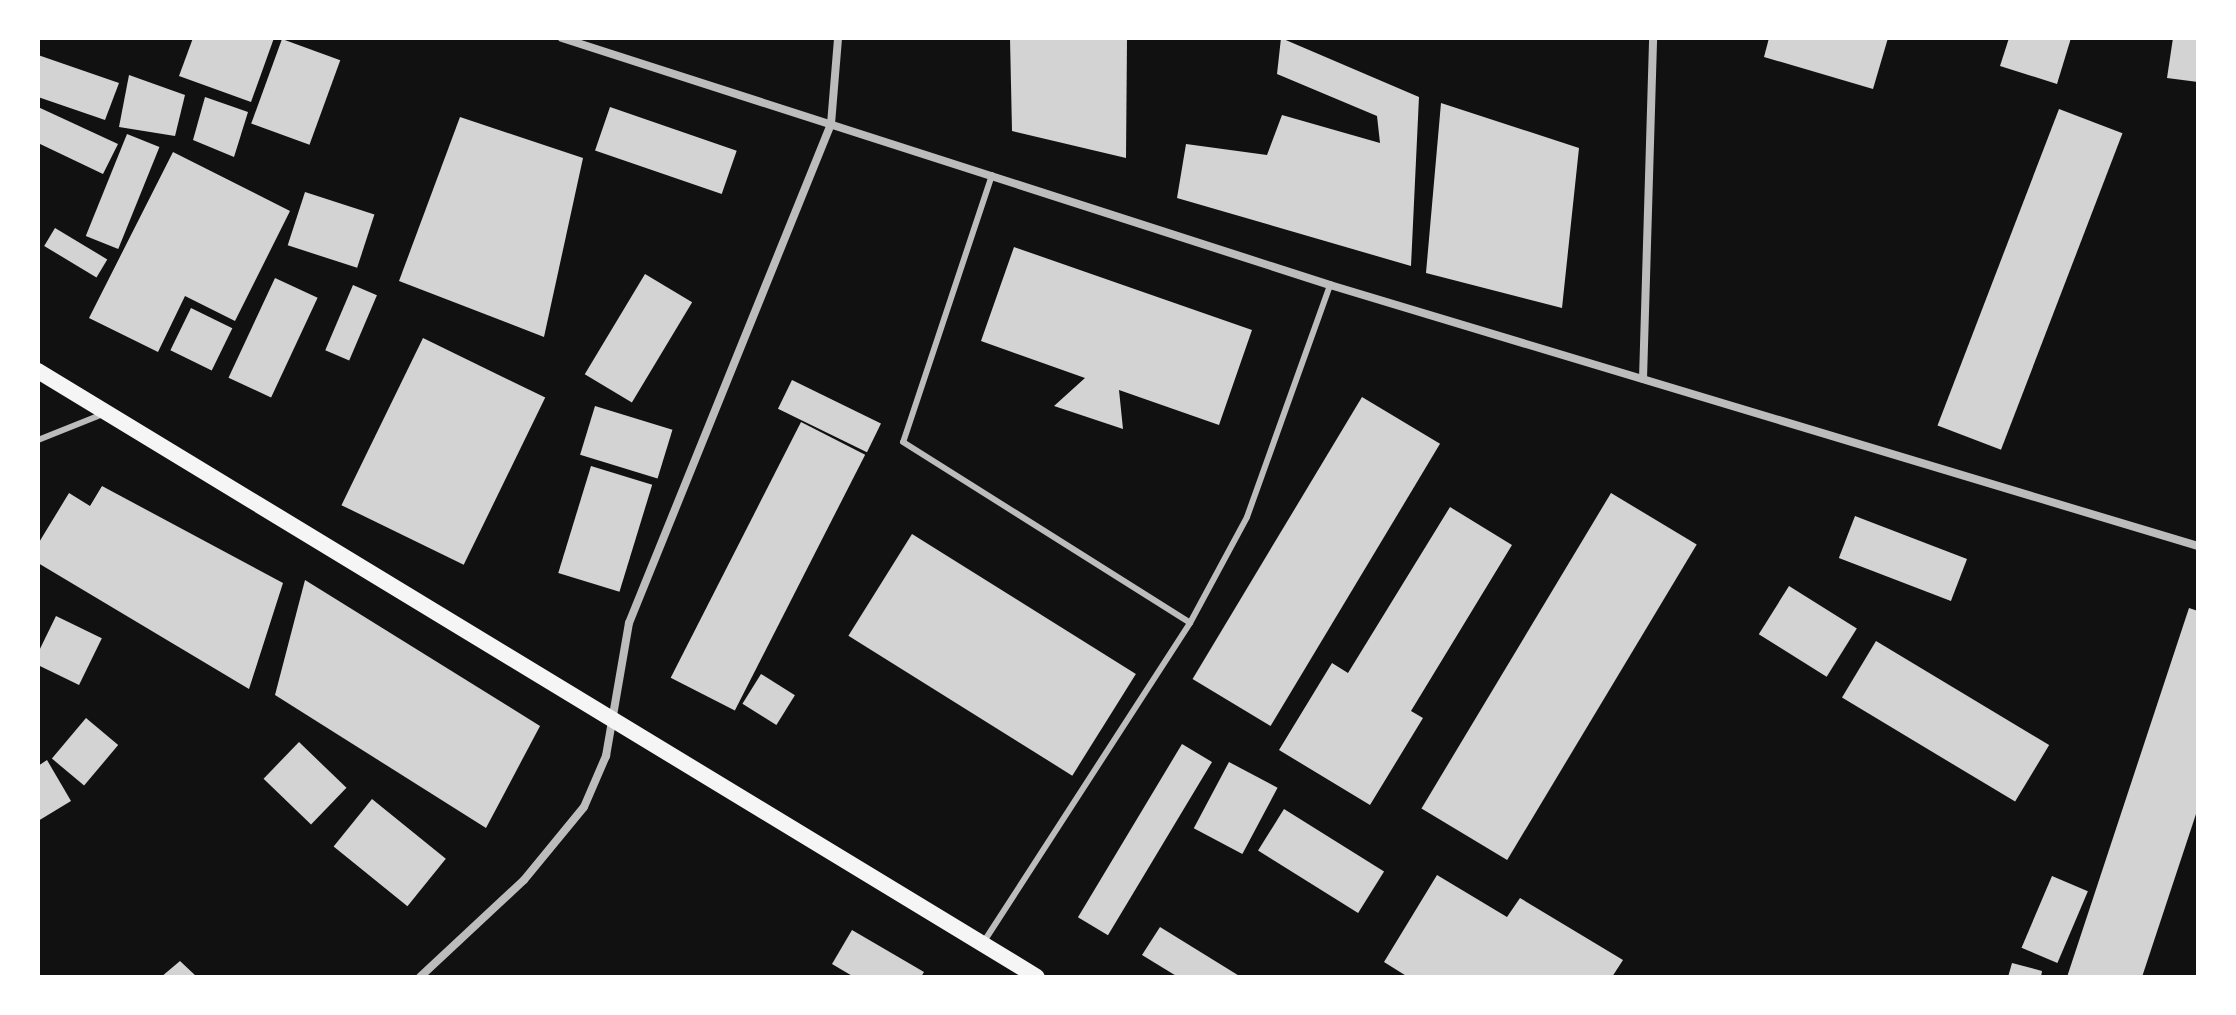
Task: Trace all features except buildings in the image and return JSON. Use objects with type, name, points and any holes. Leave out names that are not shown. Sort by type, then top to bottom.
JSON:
[{"type":"main road","points":[[38,371],[614,714],[1037,977]]},
{"type":"street","points":[[562,38],[1330,285],[2198,546]]},
{"type":"street","points":[[420,977],[524,880],[584,807],[606,756],[629,623],[831,124],[838,38]]},
{"type":"street","points":[[1643,379],[1653,38]]},
{"type":"lane","points":[[992,175],[903,442],[1190,623]]},
{"type":"lane","points":[[983,943],[1190,623],[1247,517],[1330,285]]},
{"type":"lane","points":[[38,440],[106,413]]}]
